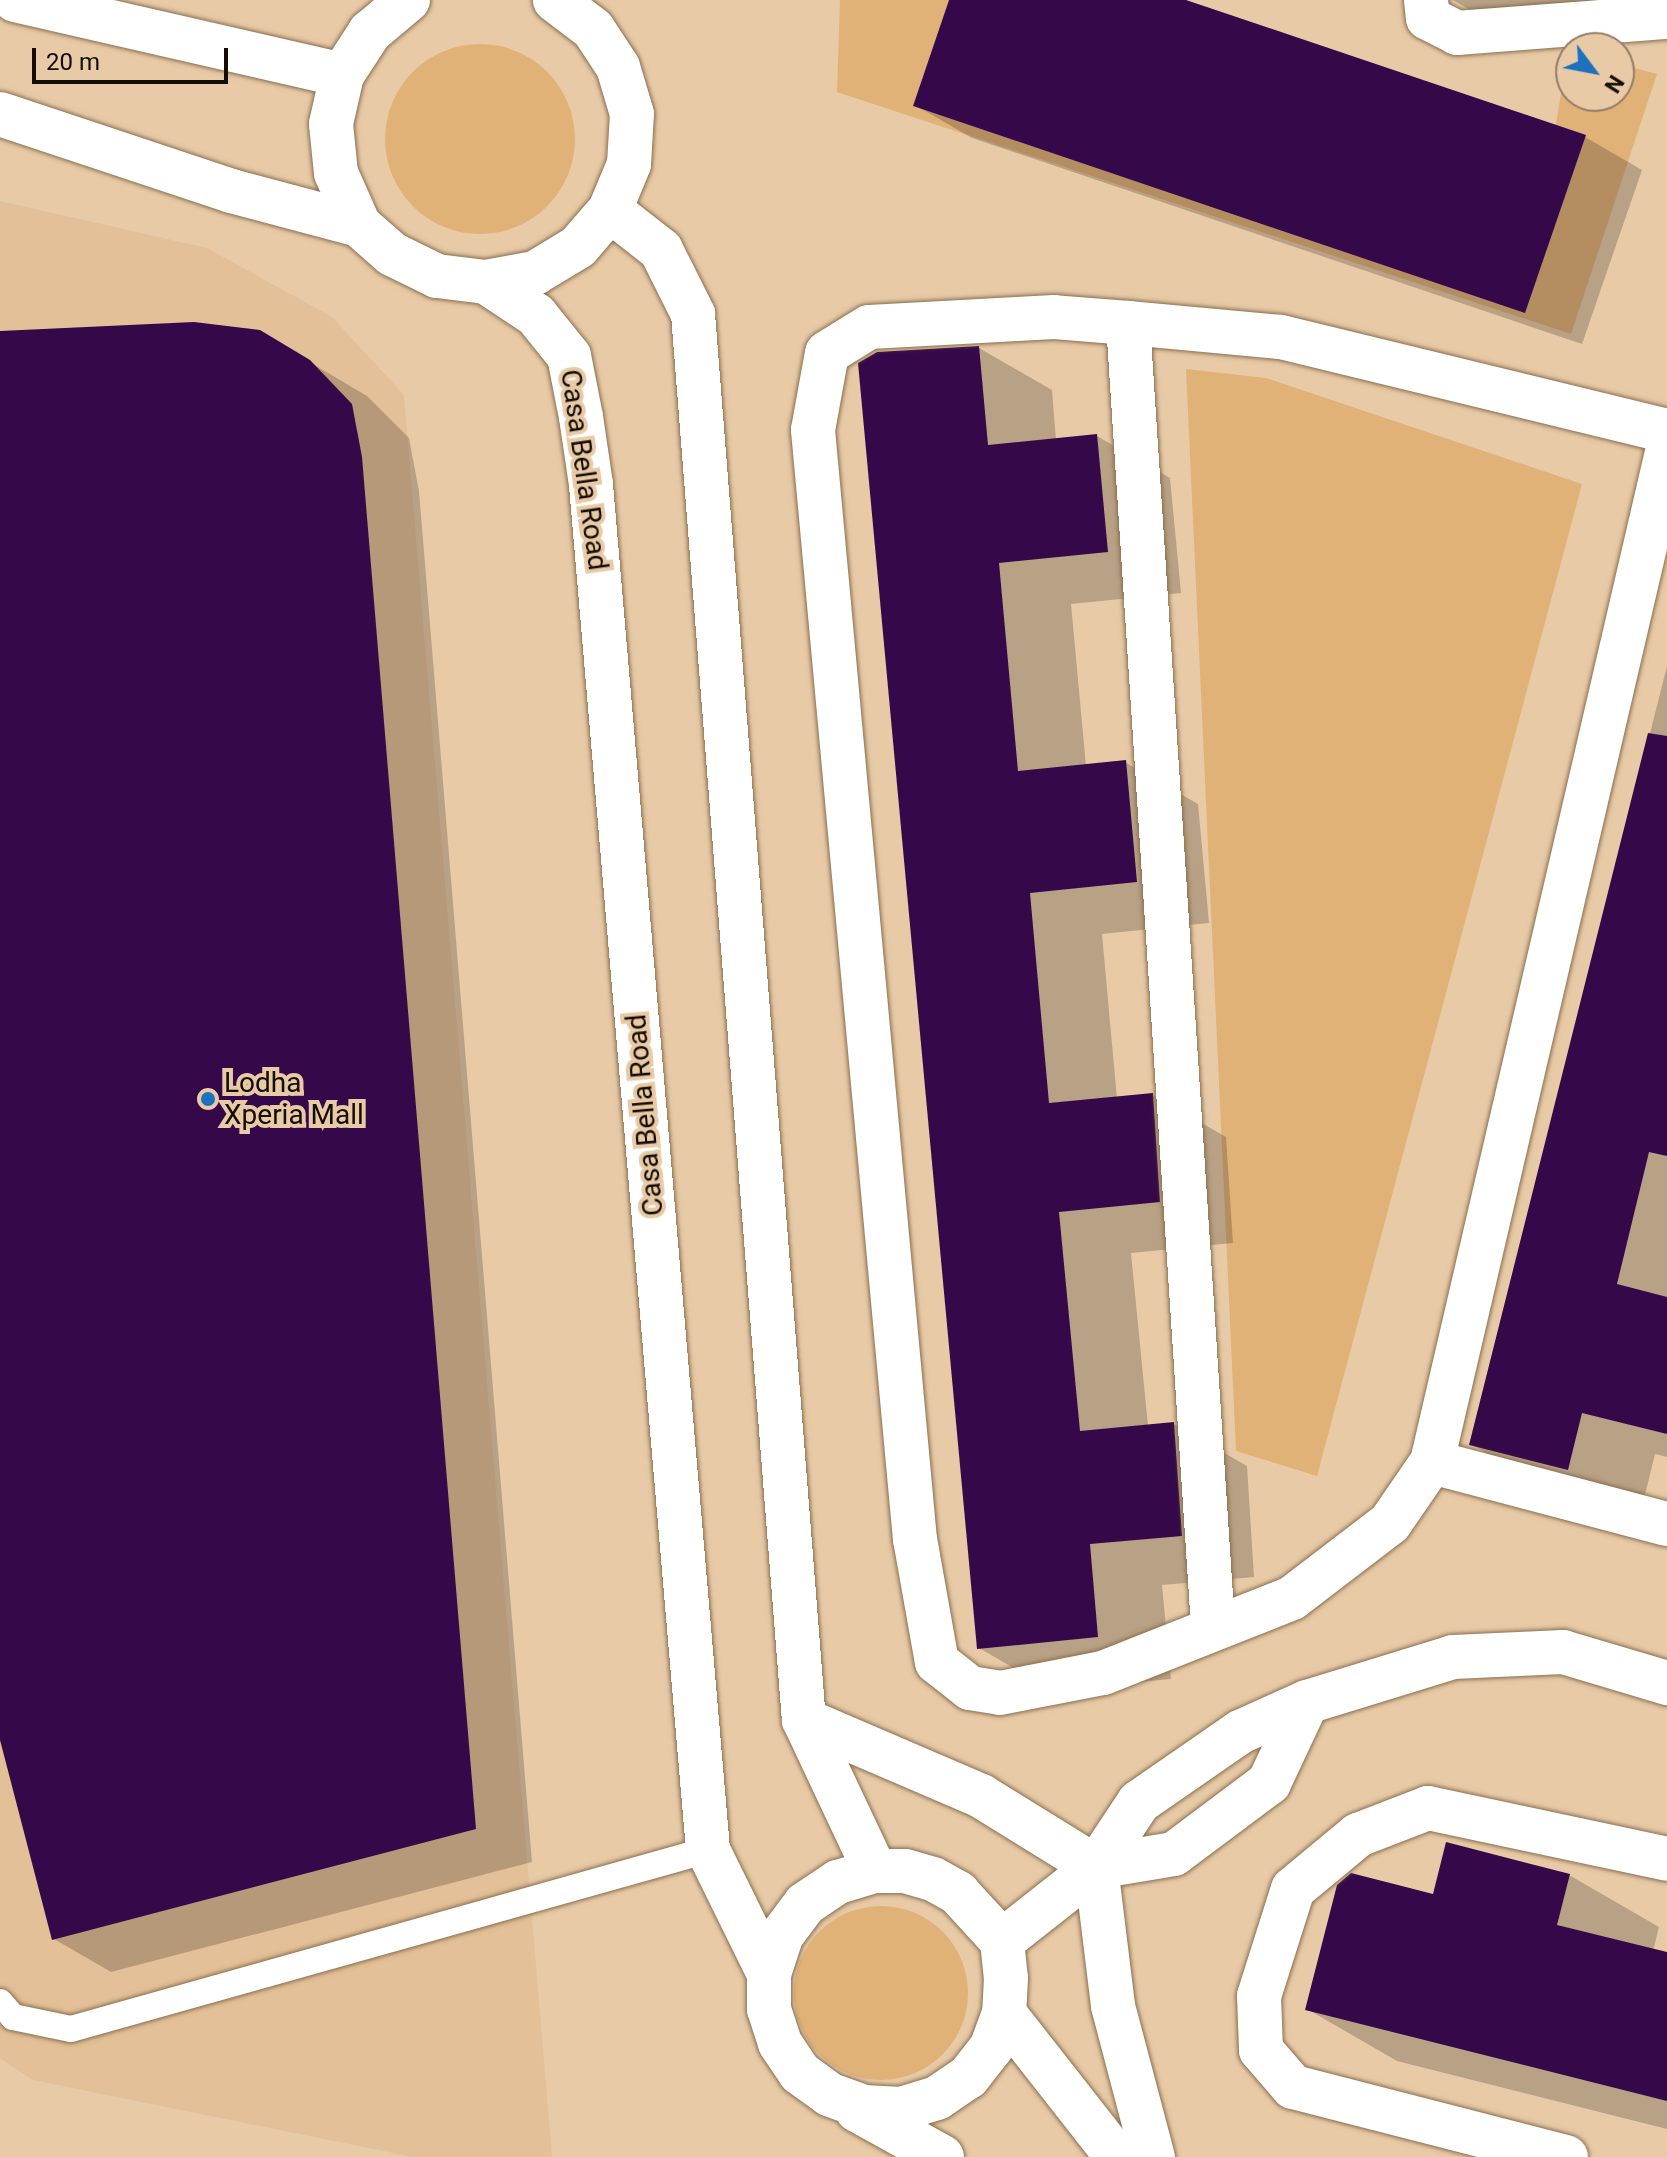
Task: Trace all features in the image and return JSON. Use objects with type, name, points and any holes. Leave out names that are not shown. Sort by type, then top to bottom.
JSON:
[{"type":"street","points":[[15,0],[342,75]]},
{"type":"street","name":"Casa Bella Road","points":[[408,0],[369,16],[342,75],[331,124],[336,173],[359,225],[392,254],[437,276],[486,282],[535,273],[578,247],[610,210],[629,164],[632,114],[618,67],[592,14],[555,0]]},
{"type":"street","points":[[1426,0],[1428,18],[1457,33],[1667,17]]},
{"type":"street","name":"Casa Bella Road","points":[[0,114],[231,191],[359,225]]},
{"type":"street","points":[[610,210],[661,250],[693,314],[804,1720],[875,1871]]},
{"type":"street","name":"Casa Bella Road","points":[[486,282],[536,315],[569,356],[591,485],[708,1850],[769,1974]]},
{"type":"street","points":[[1667,431],[1280,337],[1054,317],[869,327],[827,353],[813,430],[913,1523],[937,1662],[970,1688],[1000,1693],[1103,1673],[1292,1598],[1390,1523],[1432,1462],[1667,452]]},
{"type":"street","points":[[1128,323],[1213,1628]]},
{"type":"street","points":[[1432,1462],[1667,1524]]},
{"type":"street","points":[[1002,1941],[1096,1867],[1139,1802],[1240,1732],[1307,1702],[1453,1657],[1563,1652],[1667,1683]]},
{"type":"street","points":[[804,1720],[981,1796],[1096,1867],[1174,1854],[1269,1783],[1307,1702]]},
{"type":"street","points":[[1566,2157],[1293,2087],[1261,2050],[1259,1996],[1293,1889],[1358,1835],[1428,1808],[1667,1859]]},
{"type":"street","points":[[1096,1867],[1113,2006],[1153,2157]]},
{"type":"street","name":"Casa Bella Road","points":[[829,2094],[864,2107],[901,2109],[937,2098],[968,2077],[991,2048],[1004,2013],[1002,1941],[958,1893],[933,1879],[905,1871],[875,1871],[838,1882],[805,1904],[781,1936],[769,1974],[769,2009],[780,2043],[800,2073],[829,2094],[942,2157]]},
{"type":"street","points":[[1004,2013],[1117,2157]]},
{"type":"lane","points":[[0,2002],[13,2017],[71,2029],[708,1850]]},
{"type":"shaded area","points":[[840,0],[949,0],[913,106],[1525,312],[1558,112],[1635,112],[1635,68],[1657,74],[1571,334],[837,92]]},
{"type":"shaded area","points":[[480,44],[516,51],[547,72],[568,103],[575,139],[568,175],[547,206],[516,227],[480,234],[444,227],[413,206],[392,175],[385,139],[392,103],[413,72],[444,51]]},
{"type":"shaded area","name":"Lodha Xperia Mall","points":[[0,201],[207,248],[332,317],[404,395],[552,2157],[413,2157],[33,2080],[0,2058]]},
{"type":"shaded area","points":[[1186,369],[1266,378],[1582,484],[1317,1476],[1236,1451]]},
{"type":"shaded area","points":[[881,1906],[914,1913],[942,1932],[961,1960],[968,1993],[961,2026],[942,2054],[914,2073],[881,2080],[848,2073],[820,2054],[801,2026],[794,1993],[801,1960],[820,1932],[848,1913]]},
{"type":"building","points":[[949,0],[1186,0],[1586,135],[1525,313],[913,106]]},
{"type":"building","name":"Lodha Xperia Mall","points":[[194,322],[260,330],[310,360],[352,404],[362,457],[476,1829],[52,1940],[0,1740],[0,331]]},
{"type":"building","points":[[979,346],[988,445],[1097,434],[1108,552],[999,563],[1018,771],[1126,760],[1137,882],[1030,893],[1049,1103],[1153,1093],[1160,1202],[1059,1212],[1080,1431],[1174,1422],[1182,1536],[1090,1544],[1098,1637],[977,1649],[858,363],[877,352]]},
{"type":"building","points":[[1648,733],[1667,736],[1667,1156],[1649,1152],[1617,1284],[1667,1297],[1667,1434],[1582,1413],[1568,1470],[1469,1445]]},
{"type":"building","points":[[1446,1842],[1570,1874],[1557,1925],[1667,1952],[1667,2101],[1305,2010],[1337,1885],[1351,1873],[1433,1894]]},
{"type":"place","name":"Lodha Xperia Mall","points":[[208,1099]]}]
